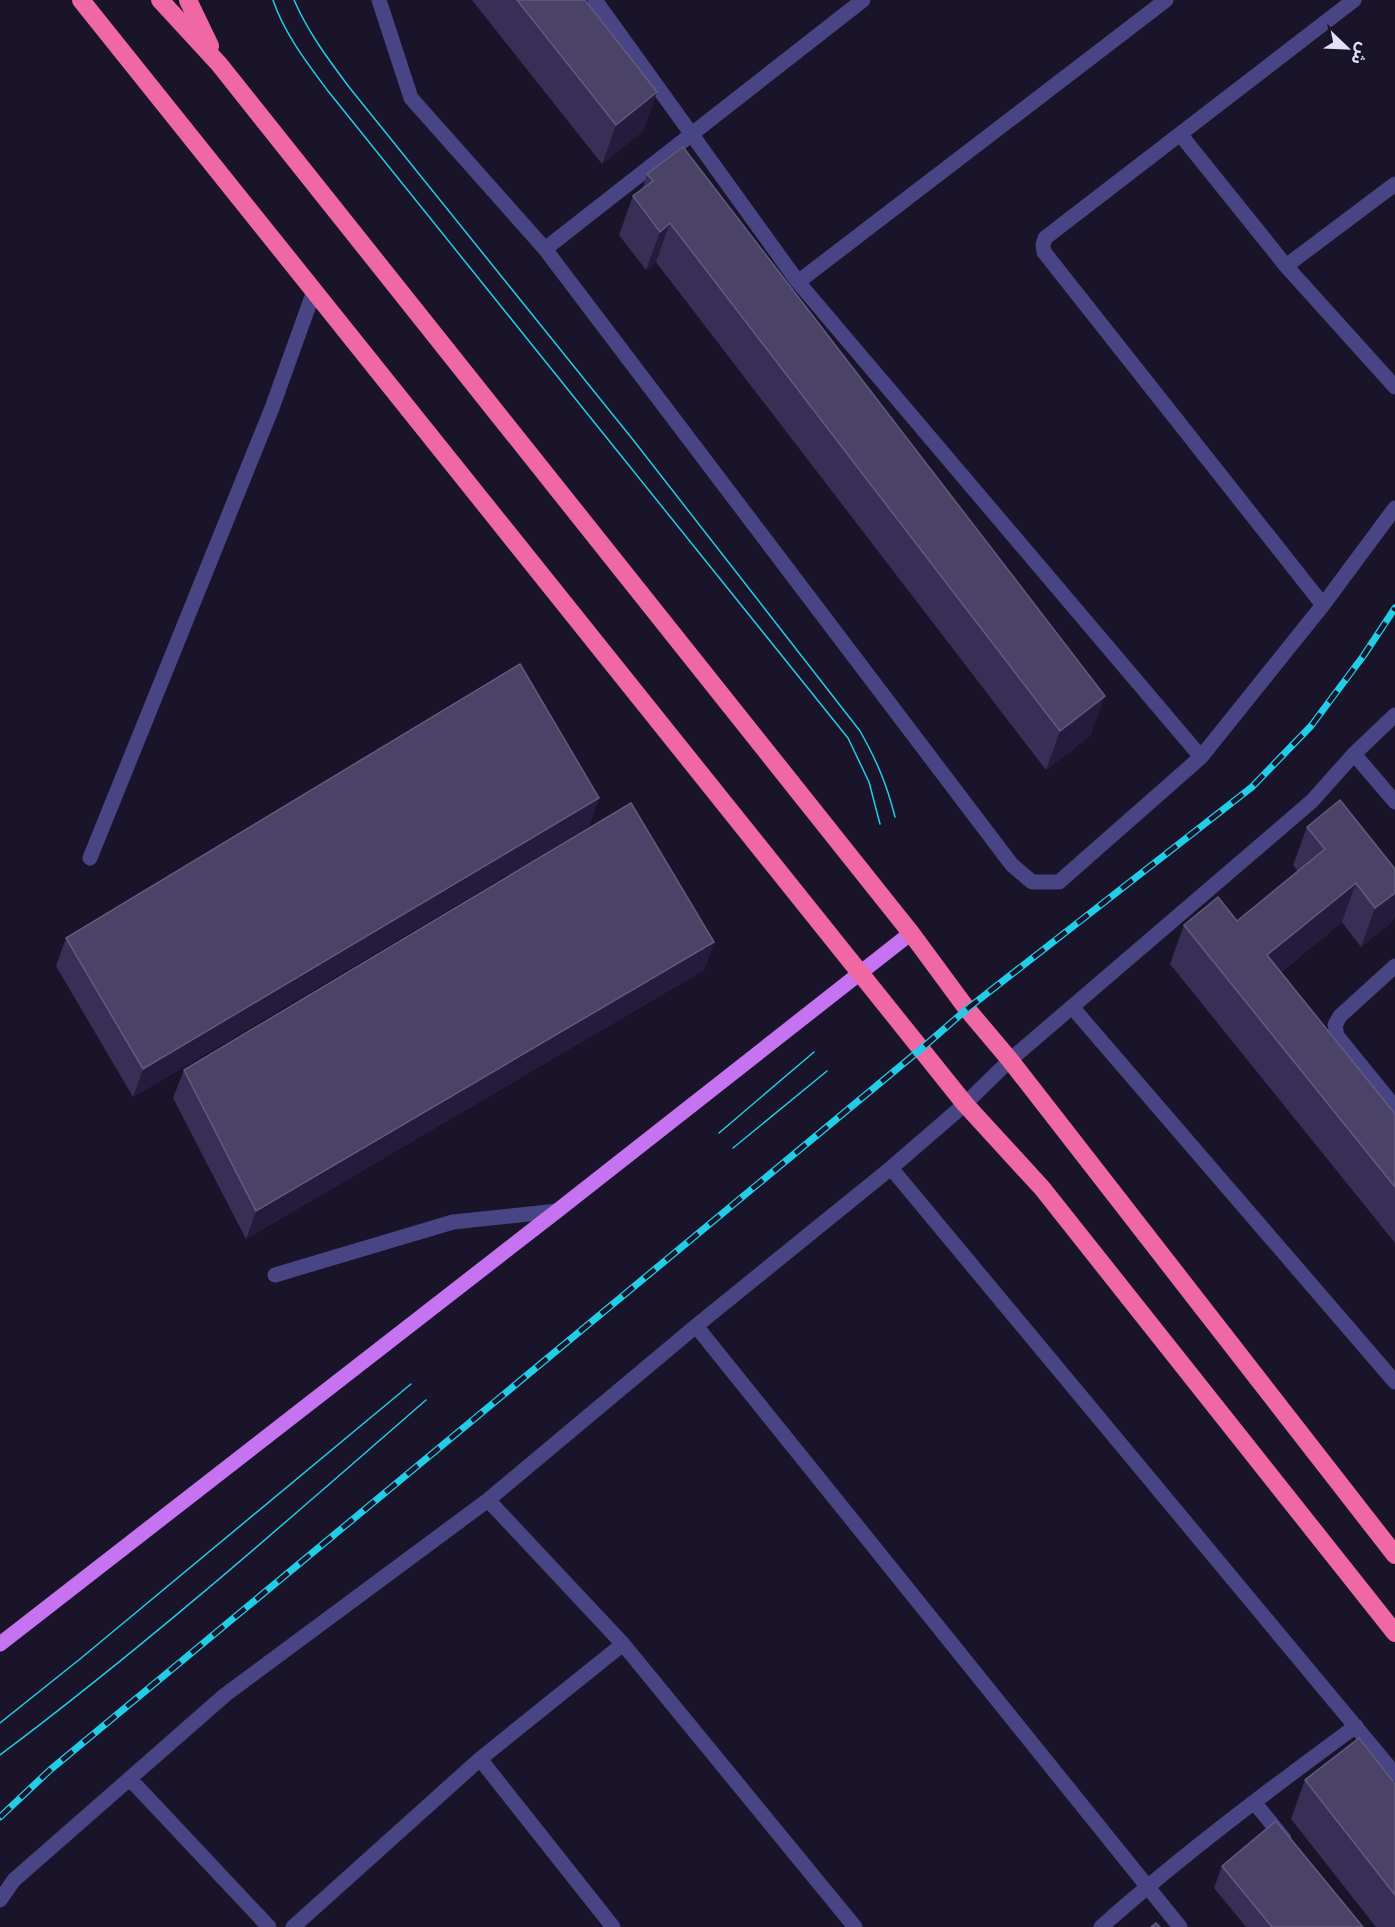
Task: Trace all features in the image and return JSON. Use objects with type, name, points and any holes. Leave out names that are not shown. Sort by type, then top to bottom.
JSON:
[{"type":"highway","points":[[81,0],[965,1104],[1042,1188],[1395,1633]]},
{"type":"highway","points":[[160,0],[219,64],[911,933],[967,1009],[1010,1060],[1395,1556]]},
{"type":"highway","points":[[188,0],[219,64]]},
{"type":"main road","points":[[0,1644],[911,933]]},
{"type":"street","points":[[379,0],[411,98],[545,249],[1011,865],[1032,882],[1059,882],[1201,757],[1323,605],[1395,508]]},
{"type":"street","points":[[595,0],[798,282],[1201,757]]},
{"type":"street","points":[[545,249],[863,0]]},
{"type":"street","points":[[798,282],[1166,0]]},
{"type":"street","points":[[1323,605],[1044,252],[1043,245],[1045,238],[1354,0]]},
{"type":"street","points":[[1180,134],[1286,266],[1395,387]]},
{"type":"street","points":[[1286,266],[1395,184]]},
{"type":"street","points":[[90,858],[272,408],[314,291]]},
{"type":"street","points":[[0,1900],[14,1880],[225,1695],[488,1500],[696,1326],[891,1168],[965,1104],[1010,1060],[1312,801],[1354,754],[1395,716]]},
{"type":"street","points":[[1354,754],[1395,802]]},
{"type":"street","points":[[1395,966],[1340,1016],[1335,1026],[1337,1036],[1395,1107]]},
{"type":"street","points":[[1072,1007],[1395,1382]]},
{"type":"street","points":[[891,1168],[1395,1774]]},
{"type":"street","points":[[275,1275],[453,1222],[557,1211]]},
{"type":"street","points":[[696,1326],[1180,1927]]},
{"type":"street","points":[[488,1500],[622,1644],[855,1927]]},
{"type":"street","points":[[293,1927],[480,1759],[622,1644]]},
{"type":"street","points":[[1101,1927],[1147,1886],[1356,1726]]},
{"type":"street","points":[[480,1759],[613,1927]]},
{"type":"street","points":[[129,1779],[269,1927]]},
{"type":"street","points":[[1254,1802],[1291,1846]]},
{"type":"building","points":[[517,0],[585,0],[657,92],[616,125]]},
{"type":"building","points":[[683,147],[1105,696],[1060,731],[670,223],[660,232],[633,196],[653,181],[647,174]]},
{"type":"building","points":[[520,664],[599,798],[143,1069],[66,938]]},
{"type":"building","points":[[1340,800],[1395,869],[1395,893],[1375,908],[1356,883],[1267,955],[1395,1114],[1395,1187],[1184,925],[1218,897],[1237,921],[1325,849],[1307,827]]},
{"type":"building","points":[[631,803],[714,942],[256,1211],[184,1070]]},
{"type":"building","points":[[1359,1738],[1395,1784],[1395,1895],[1305,1780]]},
{"type":"building","points":[[1276,1821],[1363,1927],[1272,1927],[1222,1866]]},
{"type":"tram line","points":[[273,0],[290,36],[328,91],[848,738],[869,782],[880,824]]},
{"type":"tram line","points":[[294,0],[312,34],[349,87],[634,441],[860,731],[881,773],[895,817]]},
{"type":"tram line","points":[[719,1133],[814,1052]]},
{"type":"tram line","points":[[733,1148],[827,1071]]},
{"type":"tram line","points":[[0,1723],[411,1384]]},
{"type":"tram line","points":[[0,1755],[163,1626],[426,1400]]},
{"type":"railway","points":[[0,1817],[50,1770],[967,1009],[1252,787],[1311,726],[1364,655],[1395,608]]}]
